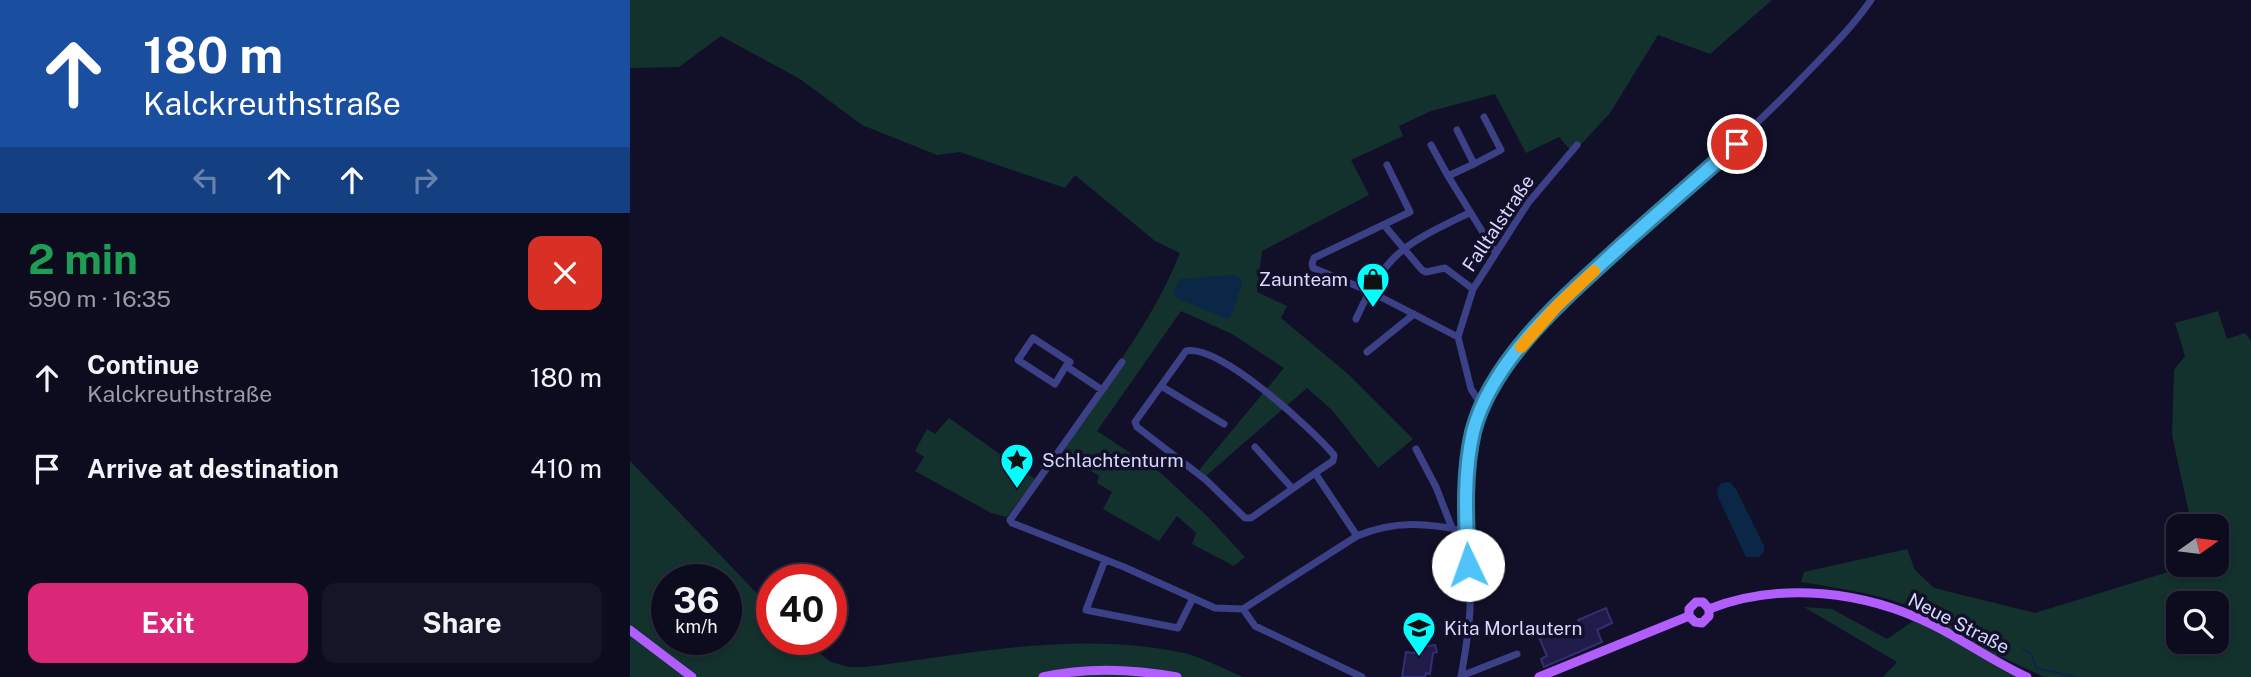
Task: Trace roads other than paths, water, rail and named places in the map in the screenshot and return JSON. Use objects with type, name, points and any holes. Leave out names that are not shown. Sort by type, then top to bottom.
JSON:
[{"type":"main road","name":"Neue Straße","points":[[1709,609],[1739,599],[1789,593],[1860,599],[1916,617],[2027,677]]},
{"type":"main road","name":"Neue Straße","points":[[1696,602],[1703,602],[1709,609],[1709,616],[1702,622],[1695,622],[1689,616],[1689,608],[1696,602]]},
{"type":"main road","name":"Neue Straße","points":[[1539,677],[1689,616]]},
{"type":"main road","points":[[630,629],[692,677]]},
{"type":"main road","points":[[1043,677],[1073,671],[1120,670],[1177,677]]},
{"type":"street","points":[[1517,654],[1461,677],[1470,608],[1466,531],[1471,447],[1482,407],[1511,359],[1556,307],[1765,117],[1871,0]]},
{"type":"street","points":[[1448,176],[1501,150],[1484,117]]},
{"type":"street","points":[[1457,130],[1474,164]]},
{"type":"street","points":[[1431,145],[1495,253]]},
{"type":"street","name":"Falltalstraße","points":[[1458,337],[1473,289],[1495,253],[1540,186],[1577,145]]},
{"type":"street","points":[[1387,164],[1410,212],[1314,258],[1313,268],[1369,291],[1458,337],[1471,388],[1482,407]]},
{"type":"street","points":[[1356,319],[1369,291],[1391,259],[1414,240],[1469,213]]},
{"type":"street","points":[[1384,225],[1422,270],[1445,268],[1473,289]]},
{"type":"street","points":[[1367,352],[1414,314]]},
{"type":"street","points":[[1032,338],[1069,362],[1066,366],[1055,384],[1018,360],[1032,338]]},
{"type":"street","points":[[1193,350],[1228,367],[1281,403],[1319,436],[1334,454],[1333,461],[1315,473],[1251,518],[1245,518],[1206,480],[1137,427],[1135,422],[1186,351],[1193,350]]},
{"type":"street","points":[[1122,362],[1006,520],[1215,608],[1243,609],[1357,536],[1399,523],[1427,524],[1466,531]]},
{"type":"street","points":[[1066,366],[1102,390]]},
{"type":"street","points":[[1161,386],[1224,424]]},
{"type":"street","points":[[1255,447],[1292,488]]},
{"type":"street","points":[[1416,449],[1436,487],[1452,528]]},
{"type":"street","points":[[1315,473],[1357,536]]},
{"type":"street","points":[[1105,560],[1086,610],[1178,628],[1193,598]]},
{"type":"street","points":[[1243,609],[1255,626],[1362,677]]},
{"type":"water","points":[[1234,275],[1240,277],[1242,282],[1232,315],[1227,319],[1177,298],[1173,292],[1179,279]]},
{"type":"water","points":[[1730,482],[1764,546],[1764,552],[1759,557],[1746,557],[1718,497],[1717,489],[1721,483]]},
{"type":"waterway","points":[[2023,649],[2032,655],[2036,668],[2076,677]]},
{"type":"place","name":"Zaunteam","points":[[1373,309]]},
{"type":"place","name":"Schlachtenturm","points":[[1017,490]]},
{"type":"place","name":"Kita Morlautern","points":[[1419,658]]}]
